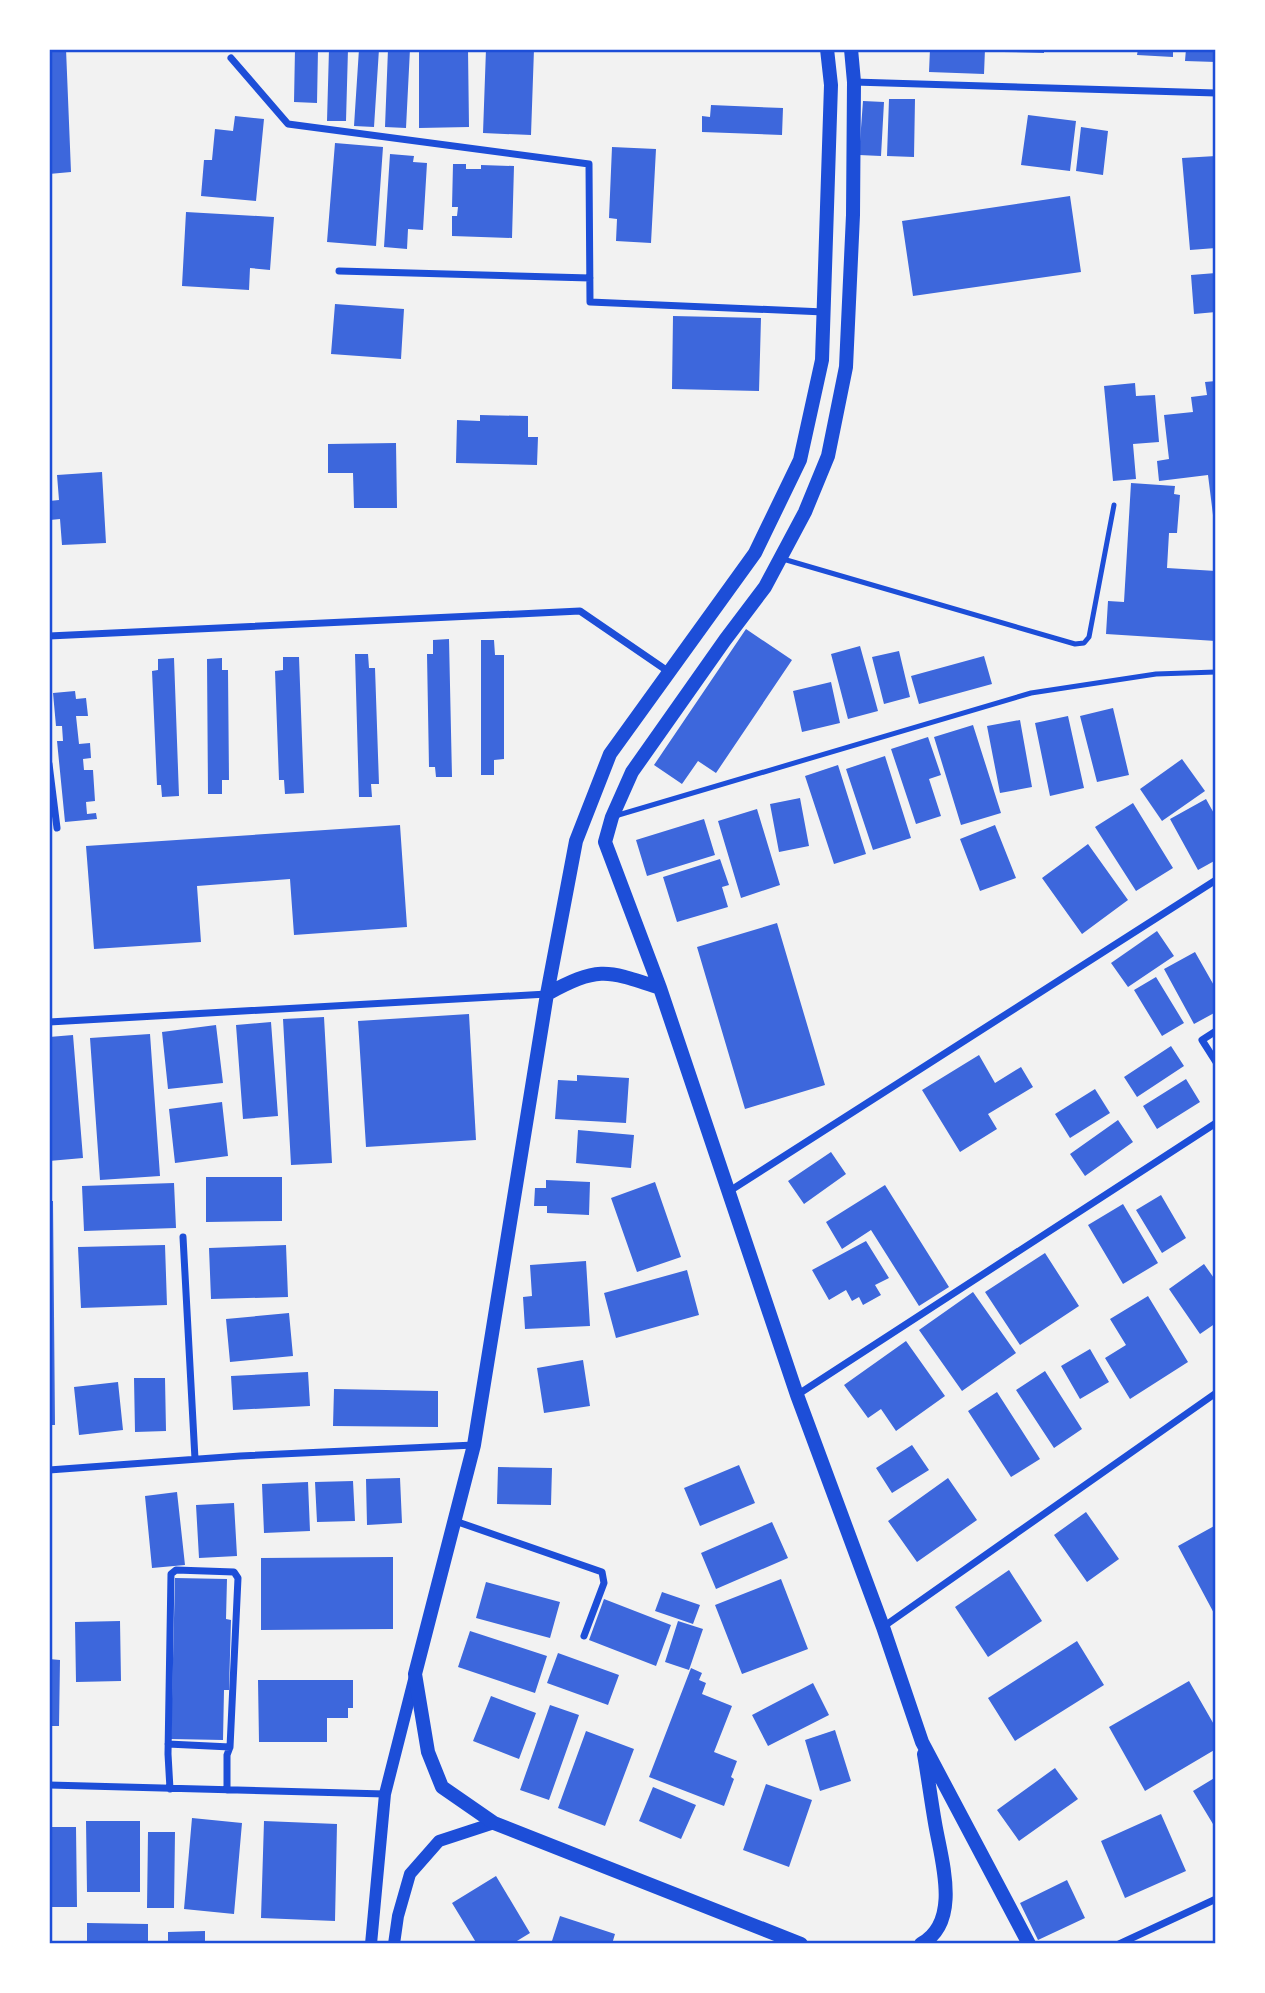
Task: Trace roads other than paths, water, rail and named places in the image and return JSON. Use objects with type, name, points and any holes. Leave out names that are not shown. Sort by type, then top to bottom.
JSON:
[{"type":"main road","points":[[801,1944],[494,1823],[442,1787],[428,1752],[415,1674],[474,1445],[547,994],[576,841],[610,754],[755,553],[800,460],[822,360],[831,85],[827,49]]},
{"type":"main road","points":[[851,49],[854,82],[852,215],[846,367],[828,456],[805,512],[765,587],[724,640],[632,772],[612,817],[605,842],[660,988],[797,1395],[883,1626],[922,1742],[945,1877],[946,1902],[941,1924],[930,1939],[921,1944]]},
{"type":"main road","points":[[547,994],[581,976],[613,973],[660,988]]},
{"type":"main road","points":[[922,1742],[1028,1944]]},
{"type":"street","points":[[231,58],[288,124],[589,164],[590,302],[825,312]]},
{"type":"street","points":[[854,82],[1216,93]]},
{"type":"street","points":[[339,271],[590,278]]},
{"type":"street","points":[[49,636],[580,611],[669,672]]},
{"type":"street","points":[[49,764],[57,828]]},
{"type":"street","points":[[728,1192],[1216,880]]},
{"type":"street","points":[[49,1022],[547,994]]},
{"type":"street","points":[[1216,1031],[1202,1040],[1216,1062]]},
{"type":"street","points":[[797,1395],[1216,1124]]},
{"type":"street","points":[[183,1237],[195,1459]]},
{"type":"street","points":[[883,1626],[1216,1394]]},
{"type":"street","points":[[49,1470],[195,1459],[474,1445]]},
{"type":"street","points":[[454,1521],[602,1572],[604,1583],[584,1636]]},
{"type":"street","points":[[170,1788],[168,1744],[171,1574],[176,1570],[234,1572],[238,1578],[227,1790]]},
{"type":"street","points":[[371,1944],[385,1794],[415,1674]]},
{"type":"street","points":[[168,1744],[230,1747]]},
{"type":"street","points":[[49,1785],[385,1794]]},
{"type":"street","points":[[394,1944],[398,1916],[410,1874],[439,1841],[494,1823]]},
{"type":"street","points":[[1119,1944],[1216,1899]]},
{"type":"lane","points":[[780,559],[1075,644],[1084,643],[1089,637],[1114,505]]},
{"type":"lane","points":[[612,817],[1031,693],[1156,674],[1216,672]]}]
